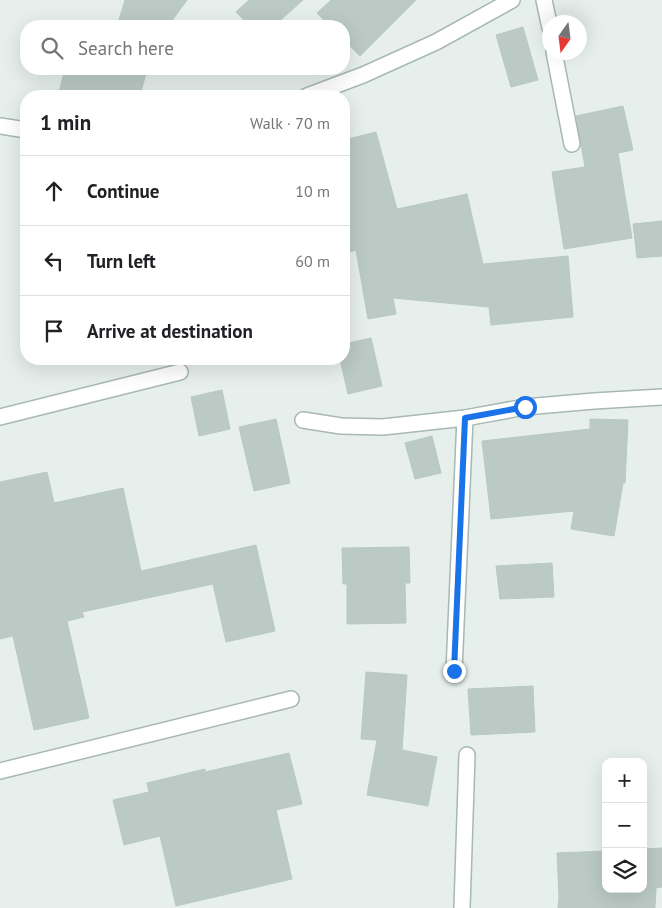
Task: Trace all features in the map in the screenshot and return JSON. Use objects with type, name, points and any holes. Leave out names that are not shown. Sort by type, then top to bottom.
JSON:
[{"type":"street","points":[[323,90],[363,75],[436,42],[512,0]]},
{"type":"street","points":[[544,0],[547,15]]},
{"type":"street","points":[[556,60],[572,144]]},
{"type":"street","points":[[0,126],[20,129]]},
{"type":"street","points":[[0,417],[180,372]]},
{"type":"street","points":[[303,420],[341,426],[383,427],[465,418],[525,407],[662,397]]},
{"type":"street","points":[[454,671],[465,418]]},
{"type":"street","points":[[0,772],[291,699]]},
{"type":"street","points":[[462,908],[467,754]]},
{"type":"building","points":[[125,0],[187,0],[172,20],[119,20]]},
{"type":"building","points":[[249,0],[303,0],[281,20],[244,20],[236,12]]},
{"type":"building","points":[[331,0],[416,0],[360,56],[350,46],[350,20],[324,20],[317,13]]},
{"type":"building","points":[[523,27],[538,80],[511,87],[496,35]]},
{"type":"building","points":[[63,75],[145,75],[142,90],[60,90]]},
{"type":"building","points":[[623,106],[633,150],[618,153],[632,238],[564,249],[552,172],[585,167],[576,116]]},
{"type":"building","points":[[376,132],[397,209],[467,194],[483,264],[568,256],[573,317],[491,325],[489,307],[393,298],[396,314],[368,319],[356,250],[350,252],[350,138]]},
{"type":"building","points":[[662,221],[662,256],[637,258],[633,224]]},
{"type":"building","points":[[371,338],[382,386],[348,394],[341,365],[350,365],[350,343]]},
{"type":"building","points":[[222,390],[230,429],[199,436],[191,397]]},
{"type":"building","points":[[276,419],[290,483],[254,491],[239,427]]},
{"type":"building","points":[[590,419],[628,420],[625,483],[623,483],[614,536],[571,529],[574,511],[491,519],[482,441],[590,429]]},
{"type":"building","points":[[432,436],[441,473],[415,479],[405,443]]},
{"type":"building","points":[[47,472],[54,503],[123,488],[141,571],[256,545],[275,631],[226,642],[213,584],[82,612],[84,617],[67,621],[89,718],[34,730],[13,636],[0,639],[0,482]]},
{"type":"building","points":[[409,547],[410,583],[405,583],[406,623],[347,624],[347,584],[343,584],[342,548]]},
{"type":"building","points":[[552,563],[554,597],[500,599],[496,566]]},
{"type":"building","points":[[366,672],[407,675],[402,750],[437,757],[428,806],[367,795],[377,740],[361,739]]},
{"type":"building","points":[[533,686],[535,732],[471,735],[468,689]]},
{"type":"building","points":[[289,753],[302,804],[276,810],[292,879],[176,906],[160,836],[124,845],[113,800],[149,792],[147,783],[205,769],[205,772]]},
{"type":"building","points":[[662,848],[662,887],[656,888],[655,908],[558,908],[557,853],[602,851],[602,893],[647,893],[647,849]]},
{"type":"route","points":[[454,671],[465,418],[525,407]]}]
